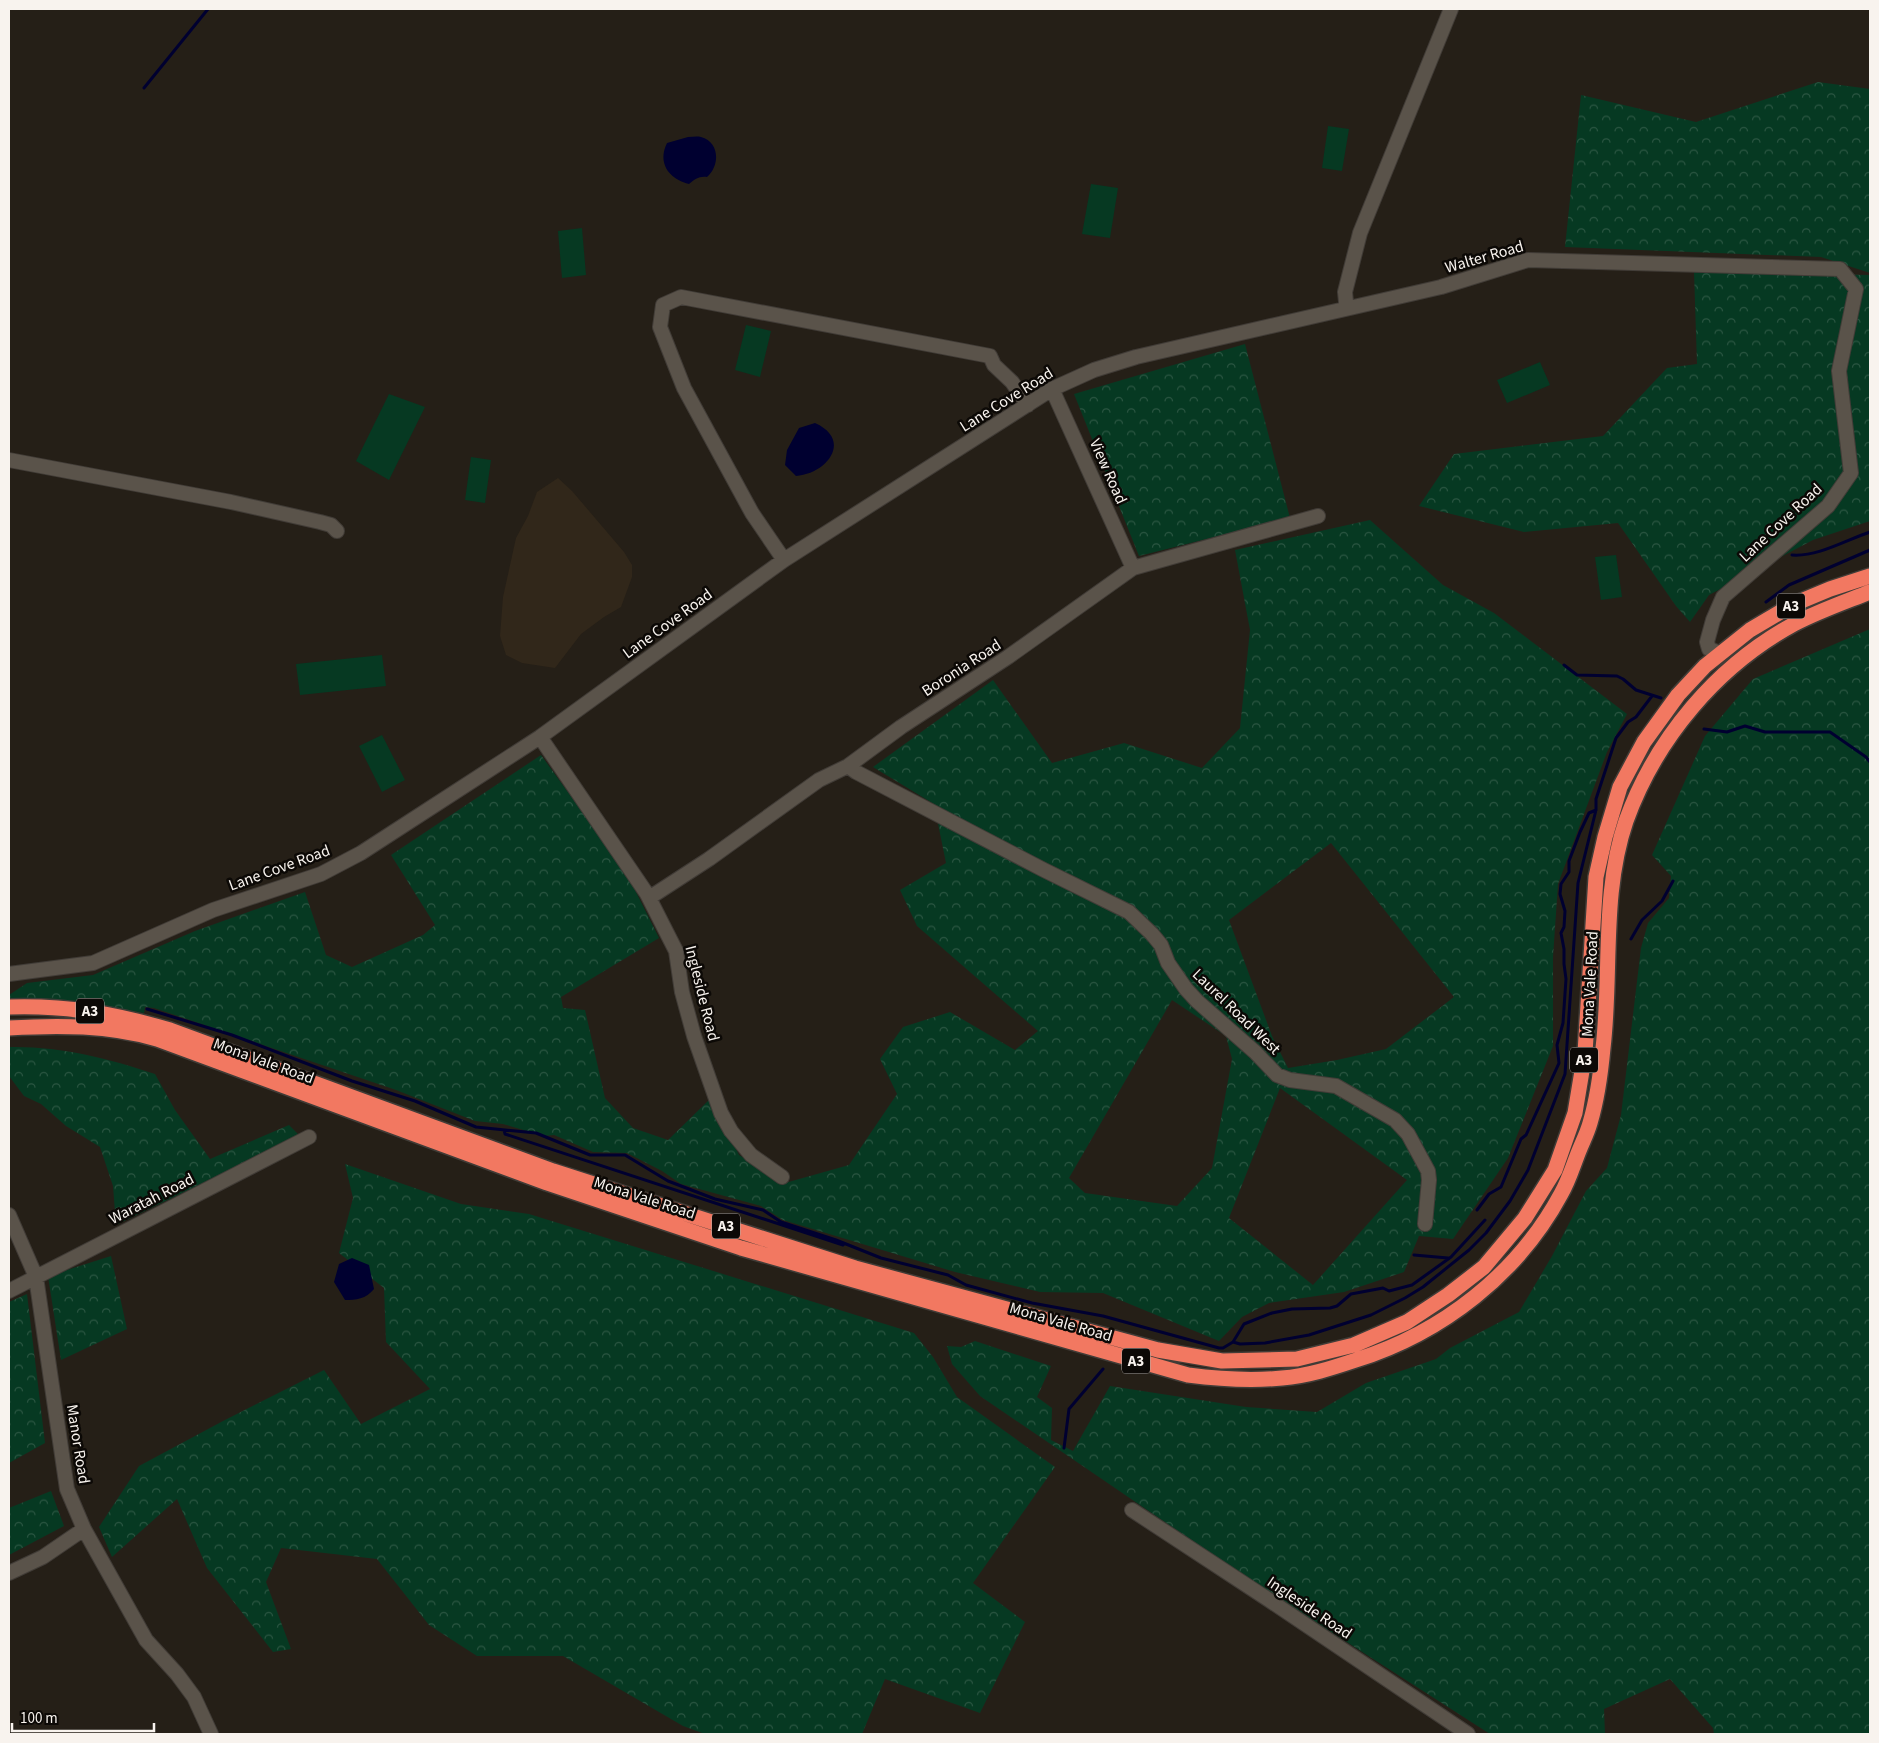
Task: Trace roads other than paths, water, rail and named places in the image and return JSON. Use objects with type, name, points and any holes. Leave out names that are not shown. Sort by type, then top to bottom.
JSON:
[{"type":"highway","name":"Mona Vale Road","points":[[9,1007],[55,1008],[106,1013],[170,1030],[553,1171],[855,1268],[1158,1350],[1222,1361],[1297,1359],[1354,1344],[1407,1322],[1448,1295],[1484,1267],[1525,1218],[1555,1170],[1575,1113],[1585,1053],[1596,877],[1604,837],[1620,786],[1644,742],[1678,695],[1720,653],[1750,630],[1794,604],[1830,589],[1870,576]]},
{"type":"highway","name":"Mona Vale Road","points":[[9,1028],[64,1026],[98,1028],[130,1032],[157,1039],[547,1183],[741,1248],[1188,1375],[1249,1379],[1283,1378],[1319,1372],[1384,1351],[1432,1327],[1487,1286],[1514,1262],[1538,1230],[1562,1194],[1590,1124],[1603,1048],[1612,890],[1617,855],[1626,822],[1644,779],[1680,722],[1736,663],[1792,625],[1870,592]]},
{"type":"street","points":[[1348,307],[1345,292],[1360,233],[1451,9]]},
{"type":"street","name":"Walter Road","points":[[1348,307],[1441,286],[1528,260],[1840,269],[1856,289],[1838,372]]},
{"type":"street","points":[[784,560],[752,513],[684,388],[660,327],[663,305],[681,297],[990,356],[994,366],[1012,382],[1028,405]]},
{"type":"street","name":"Lane Cove Road","points":[[9,974],[93,963],[214,910],[321,874],[361,853],[540,737],[784,560],[1052,389],[1094,370],[1136,357],[1348,307]]},
{"type":"street","name":"Lane Cove Road","points":[[1720,653],[1709,649],[1706,642],[1723,596],[1828,506],[1851,473],[1838,372]]},
{"type":"street","name":"View Road","points":[[1052,389],[1133,568]]},
{"type":"street","points":[[9,460],[302,518],[328,524],[338,531]]},
{"type":"street","name":"Boronia Road","points":[[649,898],[709,859],[820,780],[848,766],[901,727],[1008,657],[1133,568],[1318,516]]},
{"type":"street","name":"Ingleside Road","points":[[540,737],[649,898],[676,951],[682,992],[694,1036],[721,1114],[731,1131],[751,1155],[782,1177]]},
{"type":"street","name":"Laurel Road West","points":[[848,766],[856,772],[1044,870],[1129,912],[1161,945],[1168,963],[1191,995],[1237,1034],[1277,1075],[1290,1080],[1336,1086],[1395,1120],[1408,1134],[1428,1172],[1425,1224]]},
{"type":"street","name":"Waratah Road","points":[[9,1291],[309,1137]]},
{"type":"street","name":"Manor Road","points":[[9,1215],[36,1277],[66,1489],[84,1529],[146,1640],[177,1674],[194,1697],[211,1734]]},
{"type":"street","name":"Ingleside Road","points":[[1132,1510],[1468,1734]]},
{"type":"street","points":[[9,1573],[43,1557],[84,1529]]},
{"type":"waterway","points":[[144,88],[208,9]]},
{"type":"waterway","points":[[1792,555],[1822,551],[1870,532]]},
{"type":"waterway","points":[[1766,602],[1789,585],[1870,550]]},
{"type":"waterway","points":[[1564,665],[1577,675],[1617,676],[1636,690],[1661,698]]},
{"type":"waterway","points":[[1233,1342],[1240,1344],[1265,1343],[1309,1335],[1371,1315],[1405,1298],[1423,1287],[1469,1250],[1486,1233],[1510,1201],[1528,1170],[1565,1074],[1578,883],[1596,810],[1596,799],[1616,738],[1628,722],[1636,717],[1652,696]]},
{"type":"waterway","points":[[1704,729],[1727,732],[1745,726],[1765,732],[1830,732],[1866,757],[1870,762]]},
{"type":"waterway","points":[[1477,1210],[1489,1194],[1501,1187],[1521,1139],[1526,1135],[1559,1063],[1557,1045],[1563,1023],[1566,979],[1561,933],[1564,927],[1565,911],[1560,894],[1561,884],[1569,872],[1569,861],[1580,832],[1589,813],[1596,810]]},
{"type":"waterway","points":[[1631,939],[1642,920],[1662,901],[1673,881]]},
{"type":"waterway","points":[[147,1009],[232,1035],[352,1081],[415,1101],[476,1127],[536,1133],[590,1155],[625,1155],[668,1181],[715,1199],[763,1210],[781,1222],[836,1240],[881,1258],[948,1275],[966,1285],[1032,1303],[1103,1316],[1219,1348],[1223,1348],[1233,1342],[1244,1324],[1272,1313],[1292,1309],[1330,1308],[1337,1306],[1351,1294],[1383,1288],[1389,1291],[1412,1285],[1451,1257],[1485,1220]]},
{"type":"waterway","points":[[504,1130],[505,1134],[843,1245]]},
{"type":"waterway","points":[[1414,1255],[1448,1258]]},
{"type":"waterway","points":[[1064,1448],[1069,1409],[1103,1369]]}]
